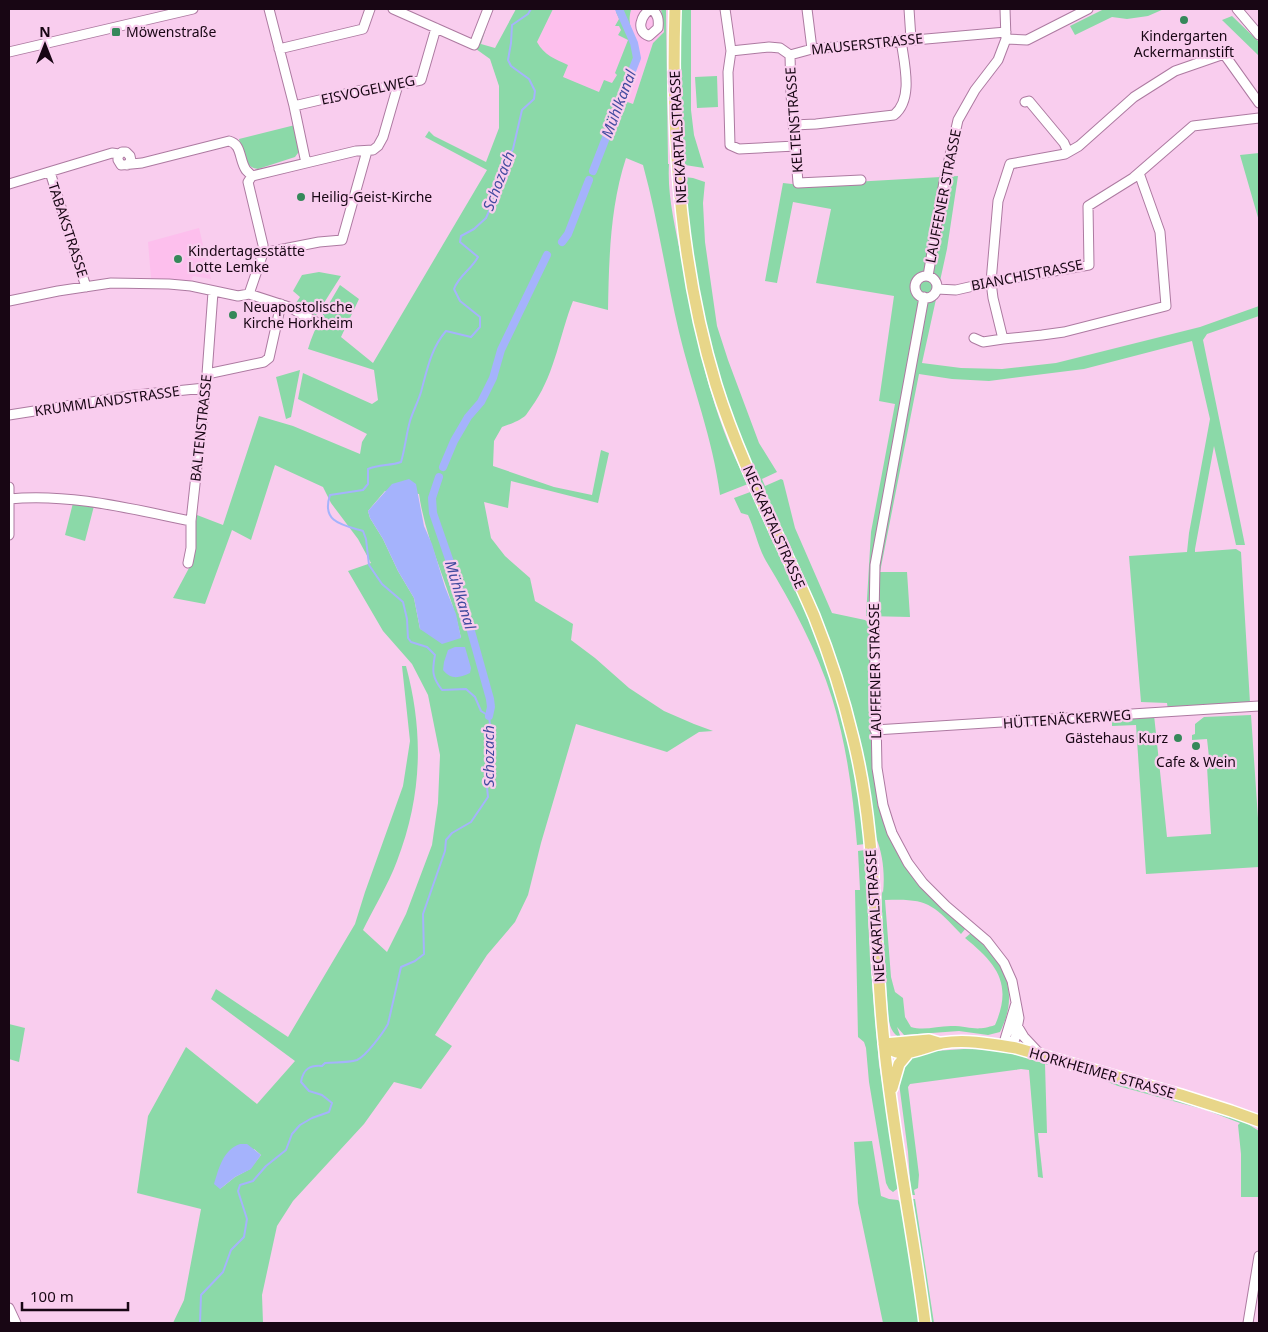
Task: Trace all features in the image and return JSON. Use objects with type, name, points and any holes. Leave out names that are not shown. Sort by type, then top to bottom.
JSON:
[{"type":"main road","name":"NECKARTALSTRASSE","points":[[675,9],[675,114],[679,174],[689,263],[702,331],[716,386],[737,443],[815,619],[835,671],[855,743],[863,786],[871,857],[884,1044],[890,1094],[925,1323]]},
{"type":"main road","name":"HORKHEIMER STRASSE","points":[[884,1044],[929,1040],[942,1043]]},
{"type":"main road","name":"HORKHEIMER STRASSE","points":[[909,1052],[942,1043],[970,1042],[1003,1046],[1039,1054],[1224,1108],[1259,1121]]},
{"type":"main road","points":[[884,1044],[894,1052],[909,1052]]},
{"type":"main road","points":[[890,1094],[900,1061],[909,1052]]},
{"type":"street","points":[[146,9],[149,19]]},
{"type":"street","points":[[9,52],[193,9]]},
{"type":"street","points":[[269,9],[294,106],[306,163]]},
{"type":"street","points":[[279,50],[363,29],[370,9]]},
{"type":"street","points":[[393,9],[474,45],[488,9]]},
{"type":"street","points":[[725,9],[730,52],[728,72],[730,145],[738,149],[795,146]]},
{"type":"street","points":[[808,9],[812,49]]},
{"type":"street","points":[[909,9],[911,39]]},
{"type":"street","points":[[1005,9],[1006,35],[1027,40],[1088,9]]},
{"type":"street","points":[[1240,10],[1259,35]]},
{"type":"street","name":"EISVOGELWEG","points":[[294,106],[362,90],[368,91],[421,80],[436,28]]},
{"type":"street","name":"MAUSERSTRASSE","points":[[790,55],[812,49],[911,39],[1006,35]]},
{"type":"street","name":"LAUFFENER STRASSE","points":[[928,276],[944,182],[958,120],[975,90],[998,60],[1006,35]]},
{"type":"street","points":[[793,124],[816,124],[894,115],[901,110],[906,98],[901,40]]},
{"type":"street","points":[[730,52],[769,47],[780,48],[790,55]]},
{"type":"street","points":[[1003,339],[991,282],[998,201],[1010,164],[1068,152],[1080,146],[1134,98],[1167,76],[1175,71],[1224,54],[1259,103]]},
{"type":"street","name":"KELTENSTRASSE","points":[[790,55],[798,183],[861,180]]},
{"type":"street","points":[[249,294],[263,253],[263,245],[248,182],[252,176],[356,151],[373,150],[378,146],[383,137],[398,84]]},
{"type":"street","points":[[1025,102],[1029,101],[1064,143],[1068,152]]},
{"type":"street","points":[[974,338],[983,342],[1042,336],[1166,306],[1160,232],[1139,173],[1193,126],[1259,118]]},
{"type":"street","points":[[9,184],[112,153],[120,154],[126,152],[130,156],[131,161],[128,165],[229,141],[233,142],[239,149],[245,169],[252,176]]},
{"type":"street","points":[[263,253],[319,242],[342,240],[367,151]]},
{"type":"street","name":"TABAKSTRASSE","points":[[50,172],[86,287]]},
{"type":"street","name":"BIANCHISTRASSE","points":[[937,289],[956,290],[1089,265],[1088,206],[1139,173]]},
{"type":"street","name":"LAUFFENER STRASSE","points":[[937,289],[935,280],[928,276],[920,278],[916,285],[917,292],[924,297],[875,565],[875,730],[879,787],[892,833],[908,863],[923,883],[994,949],[1008,972],[1019,1018],[1018,1027]]},
{"type":"street","points":[[9,301],[111,283],[169,284],[190,286],[238,296],[249,294],[281,304],[316,322]]},
{"type":"street","points":[[924,297],[932,296],[937,289]]},
{"type":"street","name":"BALTENSTRASSE","points":[[188,563],[191,548],[191,521],[207,374],[213,292]]},
{"type":"street","points":[[207,374],[264,362],[269,358],[281,304]]},
{"type":"street","name":"KRUMMLANDSTRASSE","points":[[9,415],[136,395],[205,388]]},
{"type":"street","points":[[9,487],[9,535]]},
{"type":"street","points":[[9,499],[28,497],[80,500],[191,521]]},
{"type":"street","name":"HÜTTENÄCKERWEG","points":[[875,730],[1259,706]]},
{"type":"street","points":[[1003,1046],[1016,1003]]},
{"type":"street","points":[[1003,1046],[1014,1039],[1018,1027]]},
{"type":"street","points":[[1018,1027],[1039,1054]]},
{"type":"street","points":[[1248,1323],[1259,1256]]},
{"type":"street","points":[[9,1308],[16,1323]]},
{"type":"shaded area","points":[[553,9],[661,9],[664,32],[653,43],[633,104],[537,70],[537,42]]},
{"type":"shaded area","name":"Kindertagesstätte Lotte Lemke","points":[[199,228],[211,279],[193,276],[191,281],[151,278],[148,242]]},
{"type":"green space","points":[[492,9],[481,44],[495,48],[516,9],[553,9],[537,42],[554,59],[568,65],[563,77],[599,92],[604,80],[612,83],[617,75],[615,73],[628,40],[618,35],[621,30],[619,26],[615,26],[619,19],[616,12],[619,9],[631,10],[630,26],[636,45],[637,57],[622,100],[633,104],[653,43],[664,32],[661,9],[666,9],[668,164],[672,213],[706,376],[724,431],[748,484],[720,495],[707,433],[679,332],[643,165],[626,158],[614,214],[610,252],[608,310],[573,301],[548,378],[542,390],[526,415],[518,421],[502,427],[494,441],[493,466],[554,487],[592,495],[601,450],[609,453],[598,503],[511,481],[508,508],[484,502],[491,538],[505,556],[530,578],[535,601],[573,624],[571,640],[629,688],[664,711],[713,731],[699,732],[667,752],[576,724],[541,843],[528,895],[515,922],[487,955],[435,1035],[452,1046],[421,1089],[394,1082],[364,1124],[293,1201],[277,1226],[262,1295],[263,1323],[173,1323],[184,1300],[201,1209],[137,1193],[148,1116],[186,1047],[257,1104],[295,1061],[211,999],[216,989],[288,1037],[355,924],[403,786],[410,741],[402,666],[406,666],[416,716],[418,764],[416,788],[405,837],[397,861],[363,930],[387,952],[406,914],[432,845],[438,803],[440,755],[428,695],[412,664],[383,631],[348,571],[371,563],[358,539],[331,503],[323,487],[275,465],[251,540],[232,530],[205,604],[173,598],[189,568],[197,515],[223,525],[259,416],[293,426],[360,454],[362,442],[367,434],[298,399],[303,373],[372,404],[378,400],[374,370],[308,349],[318,324],[340,285],[359,299],[341,337],[373,363],[487,170],[425,137],[429,131],[434,136],[486,162],[499,128],[499,86],[490,59],[476,49]],"holes":[[[385,491],[419,494],[427,531],[451,601],[461,638],[420,629],[414,598],[398,571],[368,511]],[[254,1149],[261,1155],[250,1169],[235,1177],[220,1189]]]},
{"type":"green space","points":[[681,9],[691,9],[691,110],[694,135],[704,168],[685,165],[680,92]]},
{"type":"green space","points":[[1104,9],[1164,9],[1148,16],[1127,19],[1112,17],[1075,35],[1070,26]]},
{"type":"green space","points":[[1232,16],[1259,42],[1259,56],[1222,20]]},
{"type":"green space","points":[[717,76],[718,107],[697,108],[695,77]]},
{"type":"green space","points":[[295,125],[301,149],[295,157],[258,169],[253,168],[246,162],[239,139]]},
{"type":"green space","points":[[1259,153],[1259,221],[1240,155]]},
{"type":"green space","points":[[958,176],[947,249],[922,363],[961,368],[1002,369],[1056,363],[1200,327],[1259,306],[1259,316],[1207,334],[1203,340],[1245,545],[1236,545],[1214,446],[1195,549],[1195,552],[1236,549],[1241,552],[1250,703],[1168,710],[1167,703],[1141,702],[1129,556],[1187,552],[1210,419],[1192,341],[1084,369],[989,381],[952,379],[919,374],[880,572],[907,572],[910,617],[866,616],[871,532],[895,404],[879,401],[894,296],[816,283],[831,209],[793,202],[777,283],[765,281],[783,183],[801,185]]},
{"type":"green space","points":[[685,177],[705,182],[703,203],[705,242],[717,326],[759,443],[777,472],[762,479],[765,486],[781,479],[783,480],[795,528],[832,613],[865,620],[870,624],[872,759],[878,806],[893,843],[966,928],[961,934],[936,910],[920,902],[885,900],[891,977],[895,992],[903,998],[905,1017],[911,1027],[951,1026],[978,1028],[995,1025],[1000,1011],[1002,986],[993,966],[965,938],[971,933],[992,954],[1005,977],[1009,1003],[1000,1032],[988,1035],[959,1031],[904,1035],[897,1027],[901,1038],[891,1028],[888,1014],[881,916],[884,872],[859,739],[840,674],[755,476],[736,428],[716,367],[696,273],[687,209]]},
{"type":"green space","points":[[319,272],[341,276],[315,317],[294,306],[300,297],[293,291],[302,275]]},
{"type":"green space","points":[[300,370],[291,417],[286,419],[276,377]]},
{"type":"green space","points":[[753,491],[803,604],[822,650],[837,694],[852,758],[865,844],[857,845],[845,752],[826,680],[803,628],[763,556],[748,515],[741,513],[734,498]]},
{"type":"green space","points":[[73,503],[94,506],[85,541],[65,535]]},
{"type":"green space","points":[[1154,715],[1167,837],[1211,834],[1207,767],[1210,766],[1207,739],[1192,740],[1192,735],[1195,734],[1195,724],[1204,717],[1251,715],[1259,833],[1259,867],[1146,874],[1136,725],[1112,726],[1112,718]]},
{"type":"green space","points":[[865,850],[870,959],[879,1064],[899,1185],[893,1192],[886,1183],[869,1082],[866,1048],[864,1042],[858,1037],[855,890],[860,890],[858,851]]},
{"type":"green space","points":[[9,1024],[25,1028],[19,1062],[9,1059]]},
{"type":"green space","points":[[964,1049],[1024,1055],[1082,1070],[1240,1119],[1259,1131],[1259,1197],[1241,1197],[1241,1154],[1238,1125],[1240,1123],[1206,1110],[1118,1086],[1085,1073],[1045,1064],[1047,1133],[1038,1133],[1043,1178],[1038,1177],[1029,1070],[1021,1069],[910,1084],[908,1087],[919,1175],[918,1188],[914,1190],[915,1195],[911,1195],[908,1152],[899,1083],[900,1075],[906,1060],[921,1052]]},
{"type":"green space","points":[[872,1141],[881,1196],[898,1200],[902,1204],[920,1323],[883,1323],[858,1203],[854,1142]]},
{"type":"green space","points":[[913,1199],[915,1199],[934,1323],[930,1323]]},
{"type":"water","points":[[409,479],[416,484],[424,526],[456,614],[461,638],[442,644],[420,629],[414,598],[398,571],[368,511],[392,484]]},
{"type":"water","points":[[455,647],[465,647],[471,668],[470,673],[452,677],[443,670],[448,650]]},
{"type":"water","points":[[240,1144],[247,1144],[261,1155],[251,1169],[235,1177],[220,1189],[214,1184],[220,1166],[229,1151]]},
{"type":"waterway","name":"Schozach","points":[[200,1323],[201,1295],[223,1272],[231,1250],[244,1237],[247,1219],[238,1191],[240,1185],[253,1181],[266,1166],[286,1150],[292,1134],[300,1125],[329,1112],[332,1103],[322,1095],[309,1091],[301,1082],[305,1071],[314,1066],[322,1066],[325,1063],[345,1062],[361,1058],[386,1028],[401,967],[415,961],[424,954],[423,914],[445,851],[446,840],[452,833],[471,822],[488,797],[486,777],[489,716],[481,711],[475,697],[466,689],[442,690],[434,674],[435,655],[427,647],[411,642],[408,638],[407,619],[403,602],[382,584],[369,565],[366,539],[363,531],[335,521],[328,511],[328,504],[330,495],[363,490],[368,484],[368,469],[401,462],[410,421],[420,396],[430,360],[441,338],[446,331],[471,337],[480,327],[480,317],[460,301],[454,289],[478,257],[460,242],[461,236],[474,229],[486,218],[506,173],[507,159],[513,149],[522,110],[534,99],[535,91],[529,79],[511,66],[508,60],[512,25],[528,14],[531,9]]},
{"type":"waterway","name":"Mühlkanal","points":[[593,171],[637,58],[634,43],[619,9]]},
{"type":"waterway","name":"Mühlkanal","points":[[562,242],[568,234],[589,180]]},
{"type":"waterway","name":"Mühlkanal","points":[[443,467],[454,441],[468,417],[481,402],[493,378],[501,350],[547,255]]},
{"type":"waterway","name":"Mühlkanal","points":[[439,477],[432,498],[433,513],[459,588],[490,699],[489,716]]},
{"type":"place","name":"Kindergarten Ackermannstift","points":[[1184,20]]},
{"type":"place","name":"Möwenstraße","points":[[116,32]]},
{"type":"place","name":"Heilig-Geist-Kirche","points":[[301,197]]},
{"type":"place","name":"Kindertagesstätte Lotte Lemke","points":[[178,259]]},
{"type":"place","name":"Neuapostolische Kirche Horkheim","points":[[233,315]]},
{"type":"place","name":"Gästehaus Kurz","points":[[1178,738]]},
{"type":"place","name":"Cafe & Wein","points":[[1196,746]]}]
